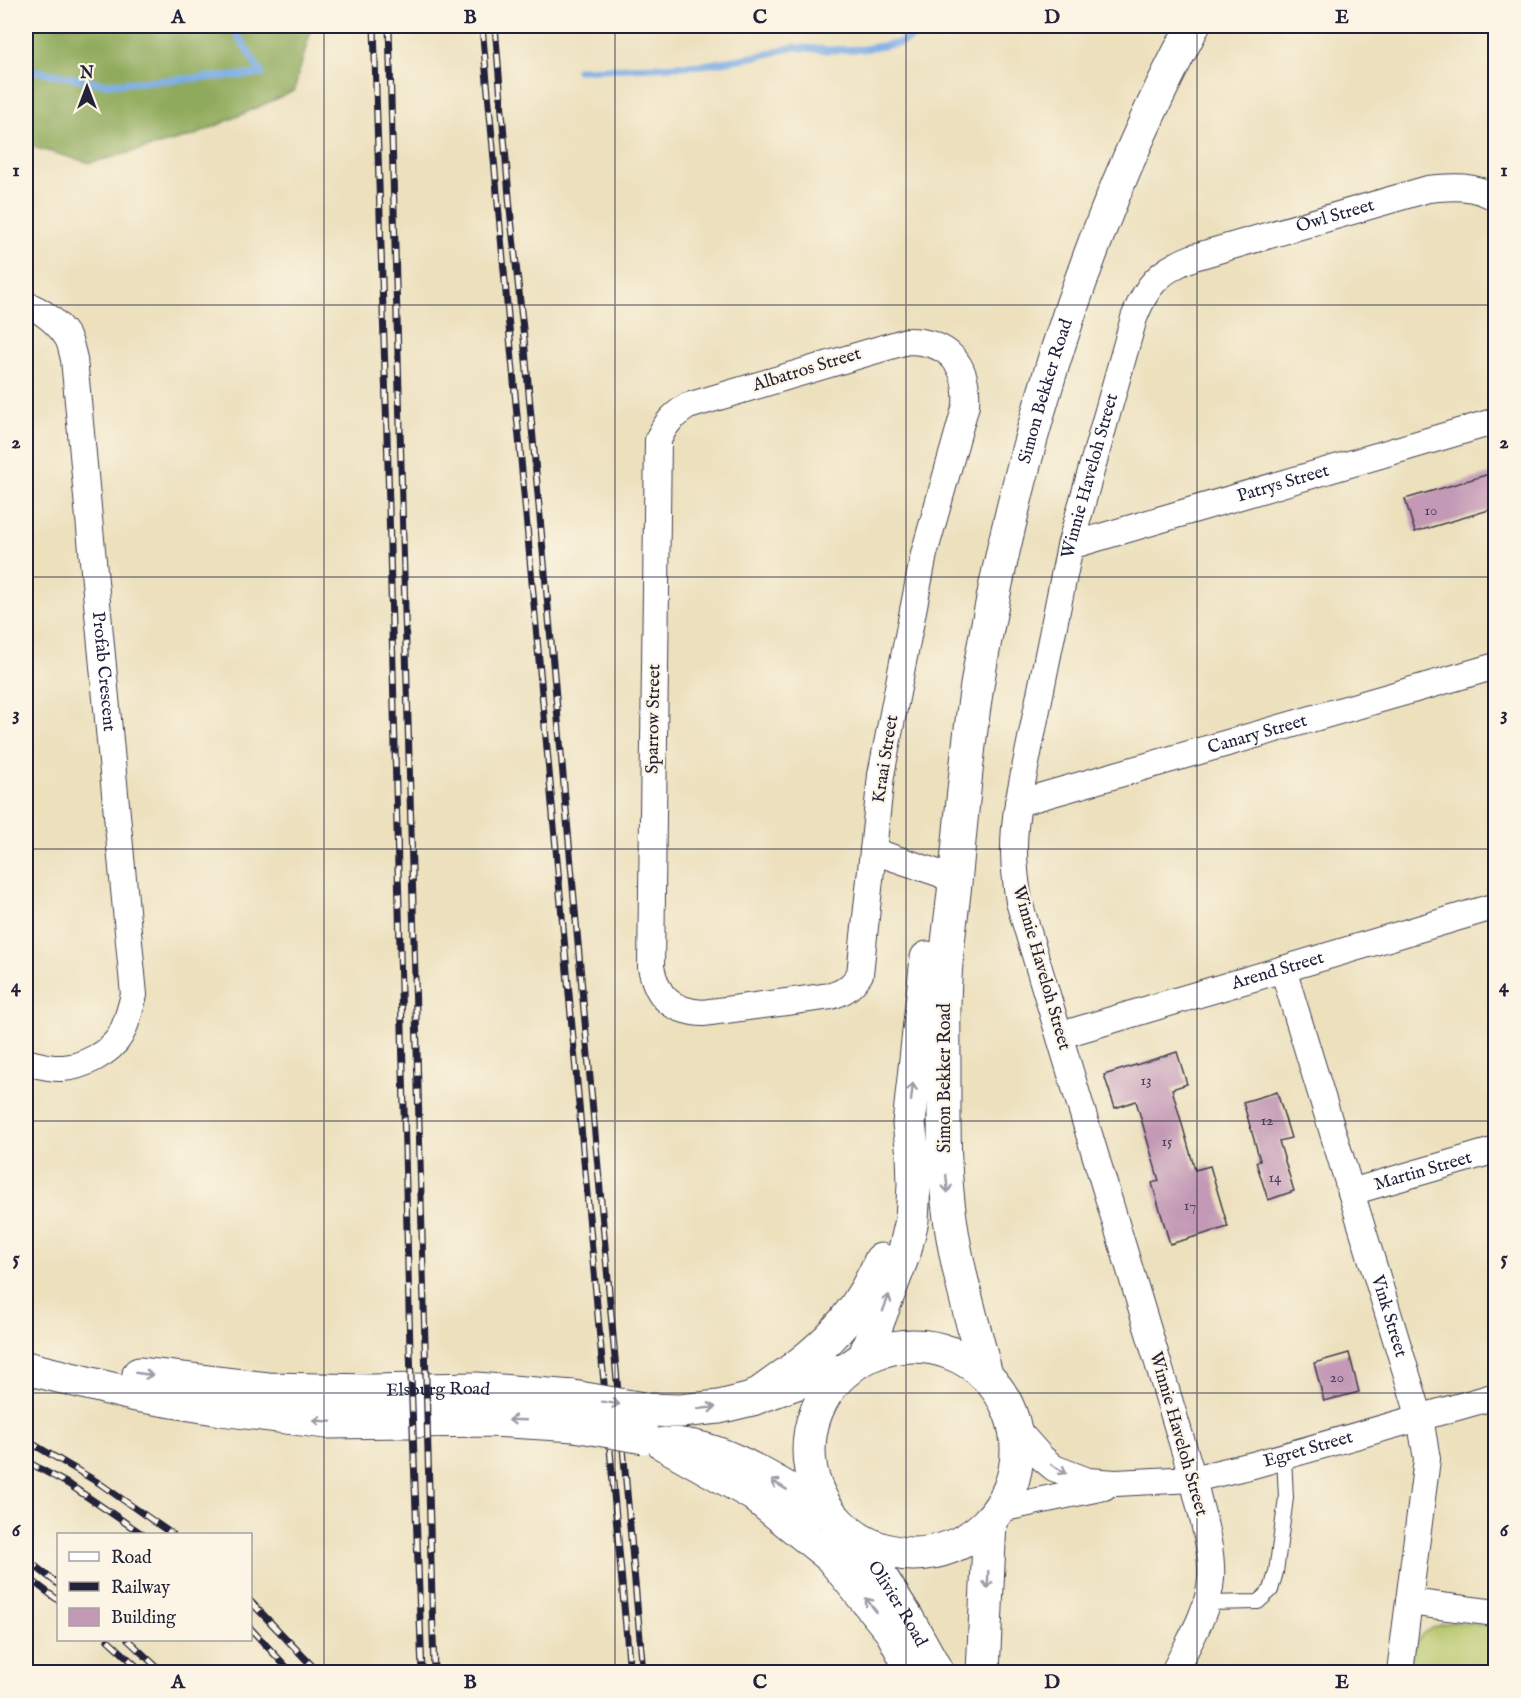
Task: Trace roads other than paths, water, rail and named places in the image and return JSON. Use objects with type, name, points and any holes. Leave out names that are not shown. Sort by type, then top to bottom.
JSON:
[{"type":"main road","name":"Simon Bekker Road","points":[[856,1364],[905,1250],[912,1220],[914,1185],[909,1124],[924,973],[948,879],[980,668],[994,595],[1034,431],[1070,315],[1110,205],[1160,88],[1193,26]]},
{"type":"main road","name":"Simon Bekker Road","points":[[948,879],[944,1148],[949,1216],[956,1256],[986,1375]]},
{"type":"main road","points":[[752,1399],[826,1344],[862,1299],[884,1252],[895,1218],[909,1124]]},
{"type":"main road","points":[[895,1347],[928,1347],[959,1356],[986,1375],[1005,1400],[1016,1430],[1018,1457],[1012,1484],[995,1515],[961,1543],[926,1554],[890,1552],[856,1538],[830,1514],[815,1487],[809,1457],[811,1427],[822,1398],[856,1364],[895,1347]]},
{"type":"main road","name":"Elsburg Road","points":[[26,1349],[139,1374],[268,1389],[371,1391],[476,1389],[652,1430],[756,1471],[830,1514]]},
{"type":"main road","name":"Elsburg Road","points":[[652,1430],[680,1411],[719,1407],[752,1399],[856,1364]]},
{"type":"main road","name":"Elsburg Road","points":[[26,1368],[136,1395],[221,1409],[326,1422],[492,1420],[574,1411]]},
{"type":"main road","points":[[652,1430],[753,1494],[831,1557],[892,1632],[913,1672]]},
{"type":"main road","points":[[983,1672],[995,1515]]},
{"type":"main road","name":"Olivier Road","points":[[856,1538],[907,1618],[937,1672]]},
{"type":"street","name":"Owl Street","points":[[1173,265],[1428,189],[1454,185],[1476,189],[1496,198]]},
{"type":"street","name":"Winnie Haveloh Street","points":[[1173,265],[1155,278],[1142,297],[1134,318],[1071,546],[1018,803],[1013,865],[1019,902],[1193,1479],[1209,1550],[1211,1578],[1206,1603],[1174,1672]]},
{"type":"street","name":"Profab Crescent","points":[[26,305],[54,321],[68,338],[74,359],[134,995],[119,1038],[105,1052],[64,1068],[44,1067],[26,1062]]},
{"type":"street","name":"Albatros Street","points":[[664,426],[675,414],[688,406],[907,341],[924,341],[940,347],[954,358]]},
{"type":"street","name":"Kraai Street","points":[[674,1006],[688,1012],[703,1013],[831,996],[843,993],[860,974],[881,775],[924,554],[966,405],[967,388],[963,372],[954,358]]},
{"type":"street","name":"Patrys Street","points":[[1071,546],[1496,421]]},
{"type":"street","name":"Sparrow Street","points":[[664,426],[658,440],[657,456],[651,967],[654,982],[662,996],[674,1006]]},
{"type":"street","name":"Canary Street","points":[[1018,803],[1496,666]]},
{"type":"street","points":[[873,851],[948,879]]},
{"type":"street","name":"Arend Street","points":[[1060,1035],[1496,906]]},
{"type":"street","name":"Vink Street","points":[[1283,969],[1420,1418],[1427,1459],[1400,1672]]},
{"type":"street","name":"Martin Street","points":[[1351,1192],[1496,1150]]},
{"type":"street","name":"Egret Street","points":[[1116,1484],[1193,1479],[1284,1456],[1496,1396]]},
{"type":"street","points":[[1016,1430],[1054,1468],[1088,1481],[1116,1484]]},
{"type":"street","points":[[995,1515],[1116,1484]]},
{"type":"street","points":[[1409,1602],[1496,1613]]},
{"type":"lane","points":[[1206,1603],[1258,1602],[1271,1590],[1276,1572],[1286,1498],[1284,1456]]},
{"type":"waterway","points":[[26,69],[105,84],[262,74],[232,26]]},
{"type":"waterway","points":[[578,70],[703,65],[764,55],[793,47],[828,50],[864,49],[900,43],[936,26]]},
{"type":"railway","points":[[374,26],[388,467],[410,1350],[422,1672]]},
{"type":"railway","points":[[389,26],[434,1672]]},
{"type":"railway","points":[[482,26],[630,1672]]},
{"type":"railway","points":[[495,26],[643,1672]]},
{"type":"railway","points":[[26,1440],[99,1483],[171,1533]]},
{"type":"railway","points":[[26,1461],[70,1485],[141,1533]]},
{"type":"railway","points":[[26,1559],[57,1583]]},
{"type":"railway","points":[[26,1576],[57,1599]]},
{"type":"railway","points":[[252,1603],[318,1672]]},
{"type":"railway","points":[[252,1630],[291,1672]]},
{"type":"railway","points":[[109,1641],[143,1672]]},
{"type":"railway","points":[[129,1641],[162,1672]]}]
